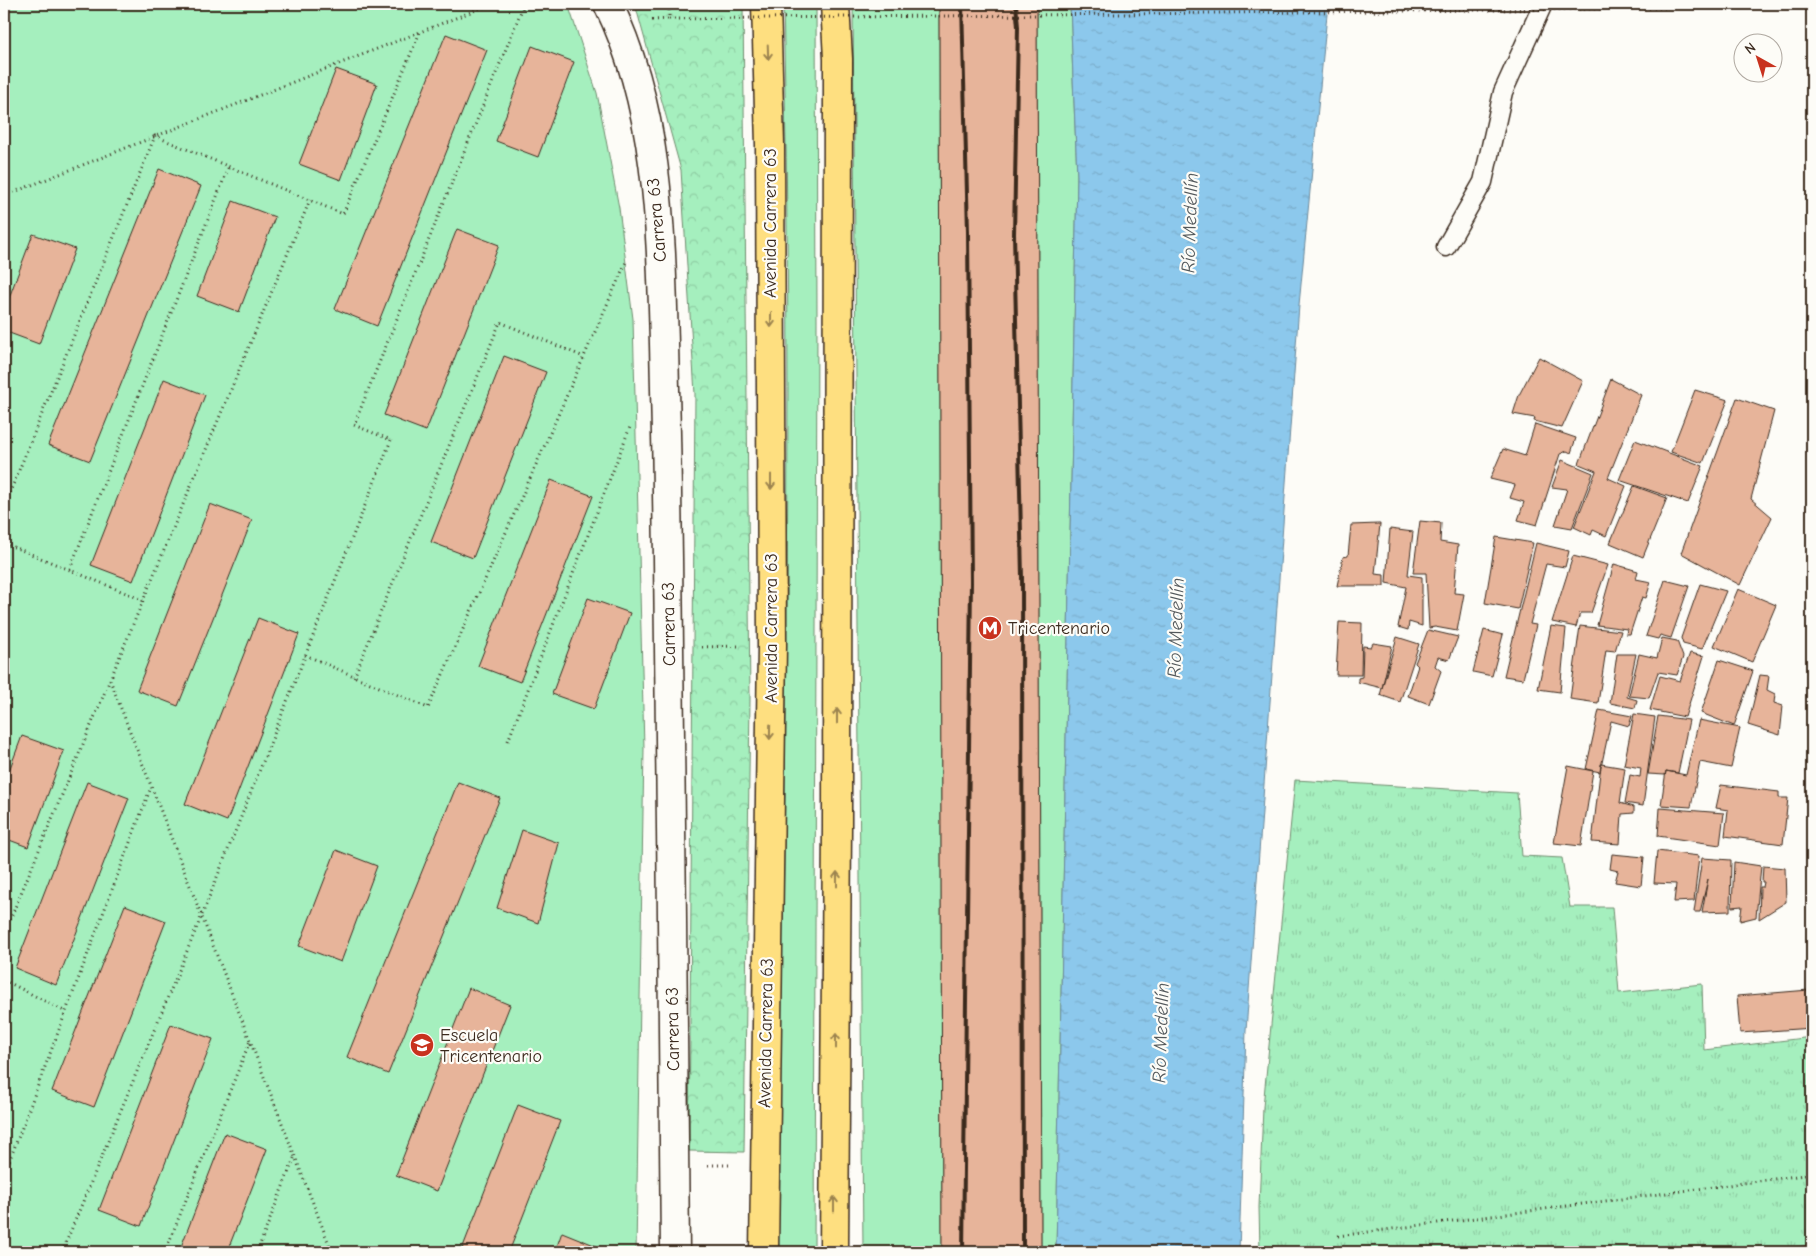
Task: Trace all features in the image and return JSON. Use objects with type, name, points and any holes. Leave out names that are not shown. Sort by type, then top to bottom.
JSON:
[{"type":"highway","name":"Avenida Carrera 63","points":[[764,1252],[772,645],[770,155],[766,4]]},
{"type":"highway","points":[[834,1252],[837,816],[838,59],[836,4]]},
{"type":"street","name":"Carrera 63","points":[[608,4],[631,60],[644,107],[652,154],[664,310],[675,1252]]},
{"type":"lane","points":[[1446,247],[1483,182],[1503,92],[1543,4]]},
{"type":"path","points":[[4,196],[491,4]]},
{"type":"path","points":[[62,1252],[202,915],[391,440],[354,425],[524,4]]},
{"type":"path","points":[[669,4],[669,20],[1667,6]]},
{"type":"path","points":[[155,136],[343,214],[420,32]]},
{"type":"path","points":[[4,507],[155,136]]},
{"type":"path","points":[[70,569],[229,166]]},
{"type":"path","points":[[4,934],[310,200]]},
{"type":"path","points":[[305,655],[428,708],[628,258]]},
{"type":"path","points":[[354,677],[500,322],[584,357]]},
{"type":"path","points":[[508,741],[631,424]]},
{"type":"path","points":[[4,543],[143,600]]},
{"type":"path","points":[[669,647],[772,645]]},
{"type":"path","points":[[110,679],[332,1252]]},
{"type":"path","points":[[4,1175],[152,786]]},
{"type":"path","points":[[4,980],[66,1012]]},
{"type":"path","points":[[165,1252],[250,1040]]},
{"type":"path","points":[[257,1252],[295,1156]]},
{"type":"path","points":[[1338,1236],[1812,1174]]},
{"type":"green space","points":[[4,4],[568,4],[597,93],[619,208],[633,319],[644,748],[636,1252],[4,1252]]},
{"type":"green space","points":[[635,4],[743,4],[750,699],[744,1152],[689,1151],[695,394],[681,170]]},
{"type":"green space","points":[[783,4],[816,4],[817,322],[814,1252],[779,1252],[778,1233],[788,464],[788,311]]},
{"type":"green space","points":[[853,4],[939,4],[942,1252],[863,1252]]},
{"type":"green space","points":[[1037,4],[1070,4],[1077,176],[1056,1252],[1041,1252]]},
{"type":"green space","points":[[1295,780],[1517,793],[1522,856],[1562,858],[1570,907],[1612,907],[1619,993],[1702,984],[1704,1050],[1812,1037],[1812,1244],[1773,1252],[1260,1252],[1259,1207],[1263,1107]]},
{"type":"water","name":"Río Medellín","points":[[1070,4],[1328,4],[1299,305],[1246,1031],[1239,1252],[1056,1252],[1077,176]]},
{"type":"building","name":"Tricentenario","points":[[939,4],[1037,4],[1041,1252],[942,1252]]},
{"type":"building","points":[[446,34],[487,50],[377,326],[335,309]]},
{"type":"building","points":[[532,46],[574,62],[538,157],[496,141]]},
{"type":"building","points":[[336,69],[377,84],[341,180],[299,164]]},
{"type":"building","points":[[159,169],[201,186],[90,461],[48,445]]},
{"type":"building","points":[[233,201],[275,217],[239,312],[197,296]]},
{"type":"building","points":[[457,229],[499,245],[426,431],[384,415]]},
{"type":"building","points":[[33,234],[75,249],[39,344],[4,331],[4,311]]},
{"type":"building","points":[[504,356],[546,372],[473,558],[431,542]]},
{"type":"building","points":[[1539,357],[1583,381],[1562,428],[1534,421],[1535,418],[1513,414],[1519,395]]},
{"type":"building","points":[[164,379],[205,395],[133,581],[91,565]]},
{"type":"building","points":[[1611,379],[1641,395],[1608,478],[1626,486],[1606,536],[1593,530],[1591,535],[1574,527],[1596,471],[1579,464]]},
{"type":"building","points":[[1695,390],[1728,400],[1703,463],[1671,452]]},
{"type":"building","points":[[1737,398],[1774,411],[1751,499],[1772,517],[1740,585],[1681,553]]},
{"type":"building","points":[[1535,424],[1576,438],[1571,453],[1567,451],[1560,454],[1537,525],[1518,520],[1524,502],[1510,498],[1515,485],[1490,479],[1503,449],[1525,456]]},
{"type":"building","points":[[1635,440],[1703,466],[1688,503],[1619,480]]},
{"type":"building","points":[[1562,460],[1593,473],[1572,528],[1555,525],[1567,489],[1552,487]]},
{"type":"building","points":[[551,480],[593,496],[520,682],[478,666]]},
{"type":"building","points":[[1634,486],[1667,498],[1643,557],[1610,543]]},
{"type":"building","points":[[210,504],[252,520],[178,706],[137,690]]},
{"type":"building","points":[[1420,521],[1441,523],[1440,542],[1458,545],[1454,593],[1464,594],[1457,631],[1435,627],[1429,628],[1426,573],[1413,573]]},
{"type":"building","points":[[1380,524],[1375,574],[1384,575],[1384,586],[1337,586],[1343,557],[1348,556],[1351,525]]},
{"type":"building","points":[[1390,529],[1413,532],[1408,575],[1422,577],[1422,626],[1409,622],[1408,630],[1398,627],[1406,587],[1386,583]]},
{"type":"building","points":[[1496,537],[1533,543],[1518,609],[1485,603]]},
{"type":"building","points":[[1536,543],[1569,551],[1565,567],[1546,564],[1530,624],[1536,625],[1523,679],[1504,676]]},
{"type":"building","points":[[1573,556],[1608,565],[1591,613],[1580,613],[1576,627],[1552,622]]},
{"type":"building","points":[[1614,564],[1638,571],[1636,579],[1651,582],[1646,598],[1642,597],[1630,634],[1626,634],[1627,629],[1597,625]]},
{"type":"building","points":[[1665,580],[1689,586],[1671,638],[1660,635],[1658,639],[1646,636]]},
{"type":"building","points":[[1700,584],[1726,591],[1702,649],[1683,644],[1681,638]]},
{"type":"building","points":[[1738,589],[1776,605],[1752,662],[1714,646]]},
{"type":"building","points":[[588,598],[630,613],[594,709],[552,694]]},
{"type":"building","points":[[258,618],[299,634],[227,821],[185,804]]},
{"type":"building","points":[[1339,622],[1362,623],[1361,675],[1336,675]]},
{"type":"building","points":[[1551,626],[1566,628],[1560,692],[1538,689]]},
{"type":"building","points":[[1580,626],[1621,631],[1615,651],[1606,650],[1598,703],[1570,699]]},
{"type":"building","points":[[1428,630],[1458,637],[1449,660],[1438,657],[1435,666],[1441,671],[1429,704],[1408,696],[1418,666],[1415,663]]},
{"type":"building","points":[[1484,630],[1503,635],[1492,676],[1473,672]]},
{"type":"building","points":[[1397,637],[1419,644],[1400,702],[1380,695]]},
{"type":"building","points":[[1662,638],[1677,641],[1683,657],[1677,675],[1658,672],[1649,698],[1629,696],[1639,654],[1657,658]]},
{"type":"building","points":[[1373,643],[1392,646],[1382,688],[1358,682],[1358,678],[1362,677],[1363,646],[1371,647]]},
{"type":"building","points":[[1690,653],[1704,656],[1685,717],[1650,710],[1660,676],[1680,681]]},
{"type":"building","points":[[1617,654],[1636,654],[1627,697],[1637,700],[1635,708],[1610,703]]},
{"type":"building","points":[[1719,660],[1753,671],[1734,726],[1701,713]]},
{"type":"building","points":[[1760,675],[1769,676],[1767,690],[1775,694],[1774,703],[1783,706],[1780,735],[1748,725]]},
{"type":"building","points":[[1599,710],[1632,716],[1629,726],[1611,721],[1600,772],[1586,769]]},
{"type":"building","points":[[1634,714],[1655,717],[1643,806],[1625,803],[1630,775],[1640,777],[1641,768],[1624,765]]},
{"type":"building","points":[[1658,716],[1689,720],[1678,773],[1666,771],[1665,775],[1648,774]]},
{"type":"building","points":[[1699,720],[1740,728],[1731,768],[1700,762],[1691,807],[1661,805],[1666,771],[1686,775]]},
{"type":"building","points":[[22,736],[64,751],[28,847],[4,838],[4,784]]},
{"type":"building","points":[[1601,764],[1625,768],[1620,803],[1634,807],[1634,813],[1622,814],[1620,844],[1592,842]]},
{"type":"building","points":[[1568,766],[1593,771],[1581,846],[1554,843]]},
{"type":"building","points":[[87,782],[129,798],[56,985],[15,968]]},
{"type":"building","points":[[458,782],[500,798],[388,1074],[347,1057]]},
{"type":"building","points":[[1721,785],[1779,792],[1779,798],[1788,798],[1783,844],[1725,836],[1728,810],[1716,808]]},
{"type":"building","points":[[1660,808],[1724,813],[1720,845],[1658,836]]},
{"type":"building","points":[[522,830],[559,843],[538,923],[497,908]]},
{"type":"building","points":[[336,850],[377,866],[341,962],[299,946]]},
{"type":"building","points":[[1657,851],[1699,856],[1694,901],[1674,902],[1676,884],[1654,883]]},
{"type":"building","points":[[1612,854],[1644,857],[1641,886],[1615,882],[1618,871],[1610,869]]},
{"type":"building","points":[[1702,858],[1731,860],[1730,911],[1702,912],[1708,879],[1700,912],[1694,912]]},
{"type":"building","points":[[1734,862],[1761,866],[1756,917],[1740,921],[1742,906],[1732,907]]},
{"type":"building","points":[[1763,866],[1785,868],[1786,902],[1759,919],[1760,887],[1763,887],[1764,882],[1762,882]]},
{"type":"building","points":[[125,905],[166,921],[94,1107],[52,1091]]},
{"type":"building","points":[[469,988],[510,1005],[437,1191],[396,1175]]},
{"type":"building","points":[[1809,990],[1812,1028],[1740,1033],[1737,996]]},
{"type":"building","points":[[171,1024],[213,1039],[141,1226],[99,1210]]},
{"type":"building","points":[[518,1105],[560,1121],[509,1252],[461,1252]]},
{"type":"building","points":[[225,1133],[267,1149],[227,1252],[179,1252]]},
{"type":"building","points":[[562,1232],[604,1249],[603,1252],[555,1252]]},
{"type":"railway","points":[[962,4],[968,232],[971,582],[963,1252]]},
{"type":"railway","points":[[1016,4],[1018,27],[1014,234],[1022,577],[1023,1252]]},
{"type":"place","name":"Tricentenario","points":[[990,628]]},
{"type":"place","name":"Escuela Tricentenario","points":[[422,1045]]}]
